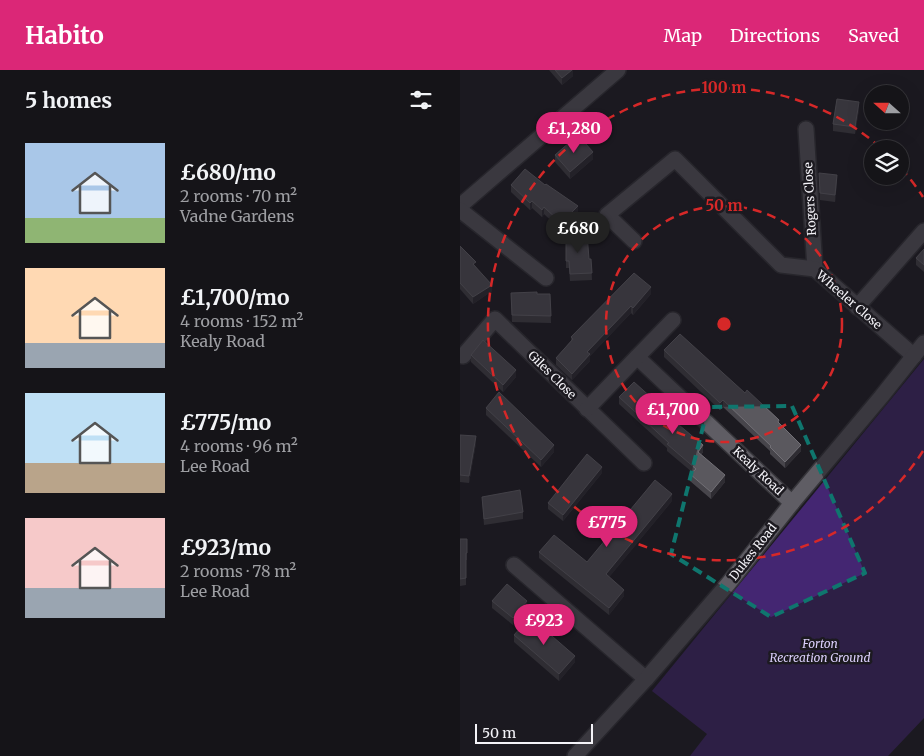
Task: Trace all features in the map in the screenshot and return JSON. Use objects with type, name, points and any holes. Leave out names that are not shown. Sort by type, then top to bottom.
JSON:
[{"type":"street","points":[[460,206],[618,70]]},
{"type":"street","name":"Rogers Close","points":[[806,128],[815,269]]},
{"type":"street","name":"Wheeler Close","points":[[634,241],[607,215],[676,159],[781,265],[815,269],[914,356]]},
{"type":"street","points":[[460,210],[546,278]]},
{"type":"street","points":[[858,307],[924,231]]},
{"type":"street","name":"Giles Close","points":[[463,356],[495,319],[587,410],[644,463]]},
{"type":"street","points":[[587,410],[636,356],[673,320]]},
{"type":"street","name":"Dukes Road","points":[[575,756],[646,679],[728,584],[924,343]]},
{"type":"street","name":"Kealy Road","points":[[636,356],[792,503]]},
{"type":"street","points":[[514,564],[646,679]]},
{"type":"highlighted area","points":[[792,406],[865,573],[771,617],[671,554],[708,407]]},
{"type":"green space","name":"Forton Recreation Ground","points":[[924,359],[924,718],[888,756],[690,756],[707,734],[652,691]]},
{"type":"building","points":[[555,70],[572,70],[562,78]]},
{"type":"building","points":[[837,99],[859,102],[855,127],[833,124]]},
{"type":"building","points":[[578,135],[593,152],[570,172],[555,155]]},
{"type":"building","points":[[525,169],[545,185],[578,206],[561,223],[544,207],[542,210],[532,201],[530,203],[511,185]]},
{"type":"building","points":[[819,173],[837,175],[835,195],[820,193]]},
{"type":"building","points":[[587,233],[592,273],[570,274],[569,261],[566,261],[566,234]]},
{"type":"building","points":[[460,246],[476,262],[473,264],[492,285],[473,297],[460,283]]},
{"type":"building","points":[[924,249],[924,265],[916,258]]},
{"type":"building","points":[[634,273],[651,287],[633,308],[631,306],[587,352],[590,354],[572,374],[556,358],[573,339],[571,337]]},
{"type":"building","points":[[537,292],[537,294],[550,294],[551,316],[512,315],[511,293]]},
{"type":"building","points":[[680,334],[745,393],[747,390],[779,420],[778,422],[801,445],[785,462],[723,400],[720,403],[664,350]]},
{"type":"building","points":[[483,340],[516,370],[503,385],[471,355]]},
{"type":"building","points":[[634,382],[674,418],[673,420],[703,445],[698,452],[725,475],[711,492],[690,474],[696,469],[667,444],[669,443],[619,397]]},
{"type":"building","points":[[499,392],[554,445],[541,460],[486,408]]},
{"type":"building","points":[[460,435],[476,436],[469,476],[460,475]]},
{"type":"building","points":[[587,454],[602,467],[563,515],[548,503]]},
{"type":"building","points":[[655,480],[672,494],[606,574],[624,590],[609,608],[539,552],[554,535],[587,562]]},
{"type":"building","points":[[520,490],[523,512],[484,519],[482,497]]},
{"type":"building","points":[[460,539],[467,539],[467,553],[466,578],[460,579]]},
{"type":"building","points":[[507,584],[527,601],[513,618],[492,601]]},
{"type":"building","points":[[530,617],[575,656],[559,674],[514,635]]}]
